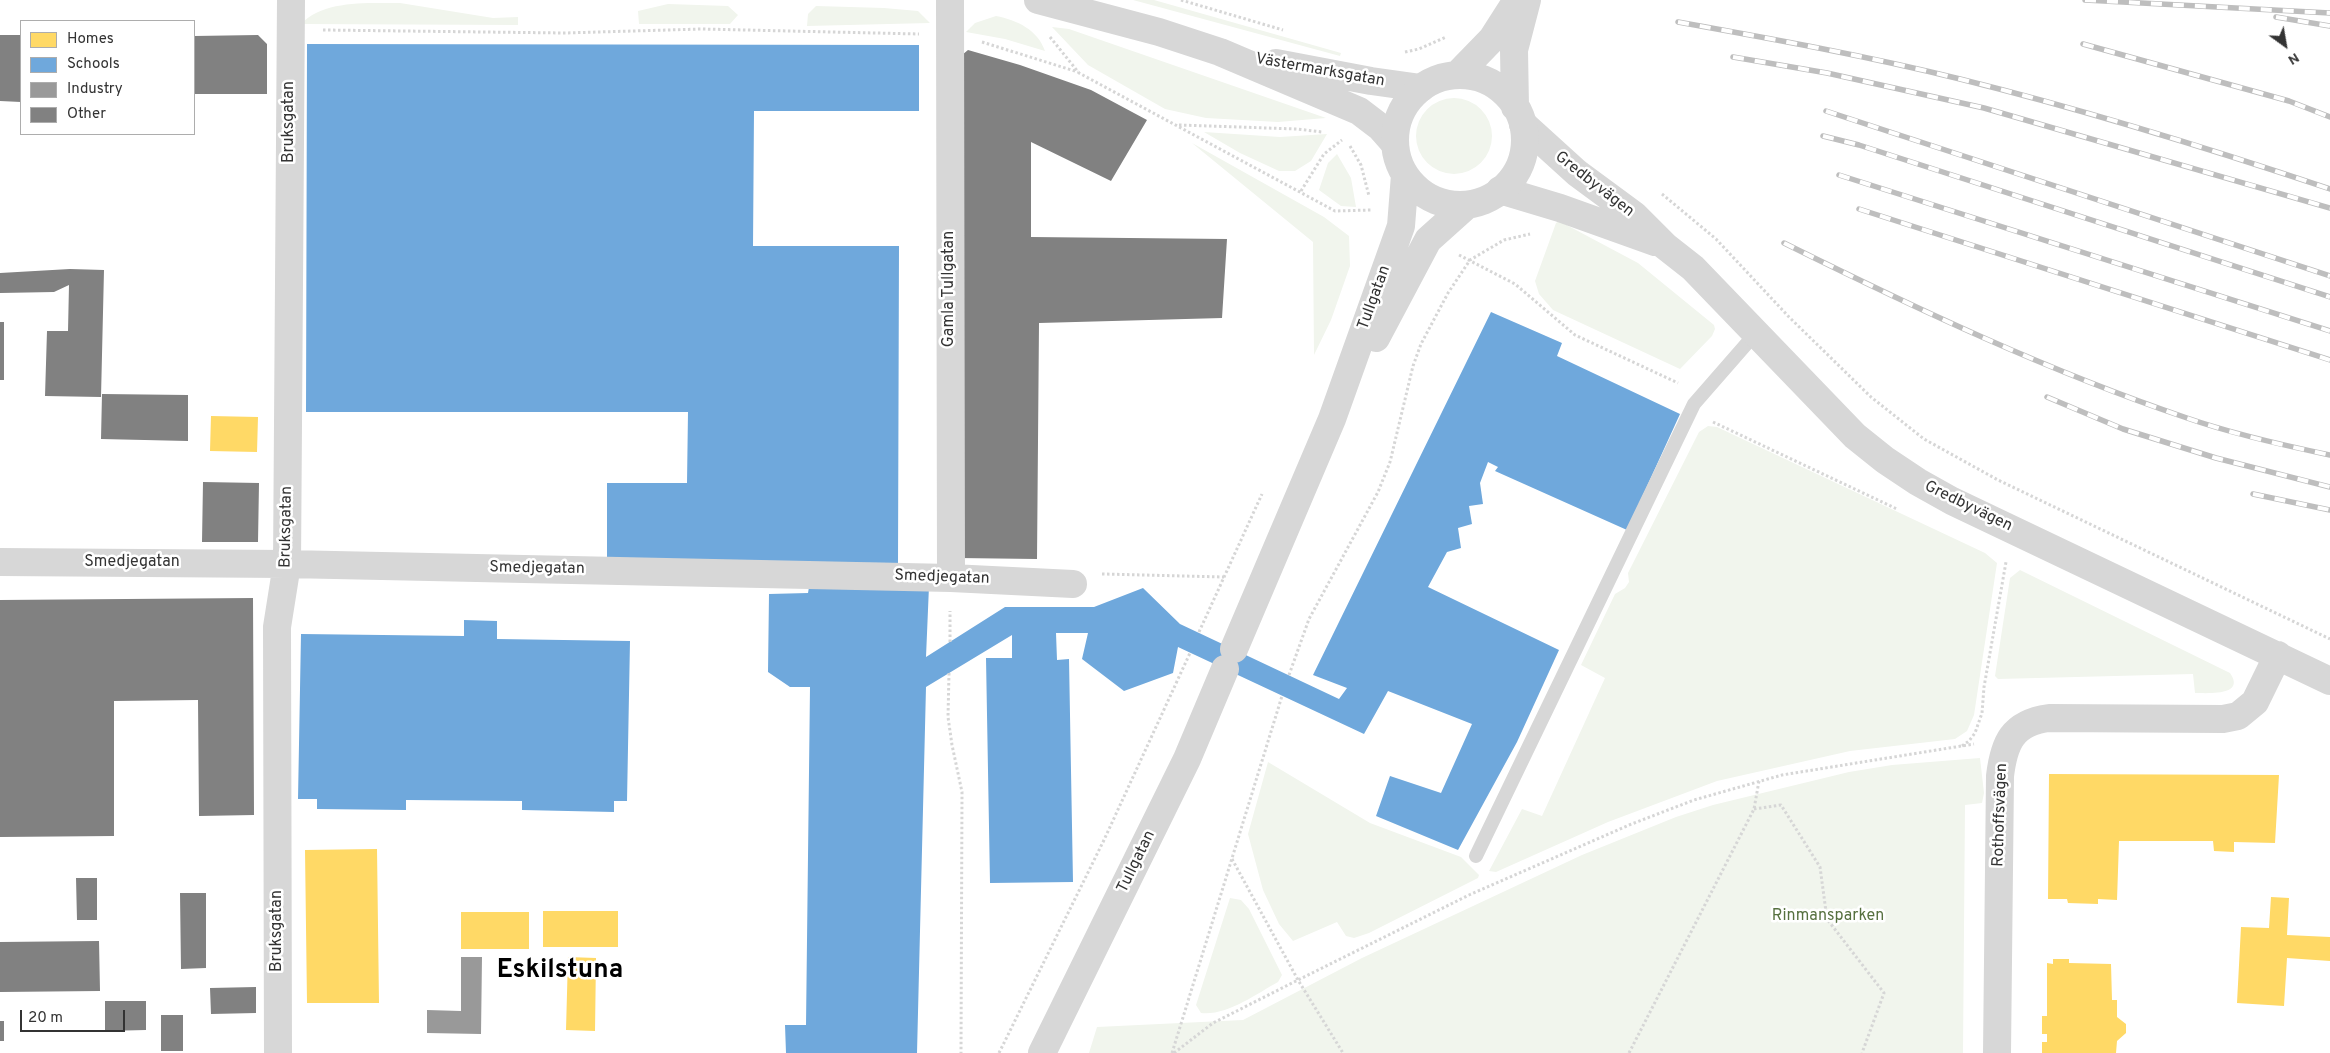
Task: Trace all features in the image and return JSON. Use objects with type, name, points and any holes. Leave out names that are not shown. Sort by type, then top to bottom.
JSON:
[{"type":"street","name":"Bruksgatan","points":[[278,1053],[277,627],[287,564],[290,0]]},
{"type":"street","name":"Gamla Tullgatan","points":[[950,0],[951,578]]},
{"type":"street","name":"Västermarksgatan","points":[[1038,0],[1159,32],[1220,52],[1359,111],[1380,127],[1395,144]]},
{"type":"street","points":[[1457,75],[1492,39],[1517,0]]},
{"type":"street","points":[[1519,115],[1505,93],[1489,82],[1474,77],[1457,75],[1438,79],[1421,88],[1407,102],[1400,114],[1395,132],[1397,159],[1405,175],[1419,191],[1435,200],[1449,204],[1467,205],[1488,198],[1506,186],[1519,168],[1524,146],[1519,115],[1514,50],[1527,0]]},
{"type":"street","name":"Västermarksgatan","points":[[1220,52],[1371,81],[1421,88]]},
{"type":"street","name":"Gredbyvägen","points":[[1519,115],[1577,173],[1634,216],[1665,246],[1693,268],[1855,436],[1885,460],[1918,482],[1961,504],[2330,681]]},
{"type":"street","name":"Tullgatan","points":[[1042,1053],[1188,759],[1332,418],[1401,226],[1405,175]]},
{"type":"street","name":"Gredbyvägen","points":[[1500,190],[1560,208],[1665,246]]},
{"type":"street","name":"Tullgatan","points":[[1332,418],[1428,240],[1467,205]]},
{"type":"street","name":"Smedjegatan","points":[[0,562],[287,564],[951,578],[1073,584]]},
{"type":"street","name":"Rothoffsvägen","points":[[1997,1053],[2000,776],[2002,754],[2010,739],[2021,727],[2036,720],[2049,718],[2223,720],[2238,716],[2255,702],[2278,655]]},
{"type":"lane","points":[[1476,856],[1690,413],[1702,394],[1756,333]]},
{"type":"path","points":[[1181,0],[1286,31]]},
{"type":"path","points":[[290,29],[544,33],[702,29],[888,32],[950,36],[976,41],[1079,72],[1335,211],[1369,208]]},
{"type":"path","points":[[1402,53],[1425,47],[1450,35]]},
{"type":"path","points":[[1049,36],[1079,72]]},
{"type":"path","points":[[1178,126],[1297,128],[1331,133]]},
{"type":"path","points":[[1302,192],[1324,154],[1348,136],[1339,134]]},
{"type":"path","points":[[1348,141],[1366,180],[1369,208],[1368,218]]},
{"type":"path","points":[[1660,192],[1716,239],[1789,317],[1871,397],[1924,439],[1998,480],[2330,639]]},
{"type":"path","points":[[1289,675],[1309,619],[1378,492],[1390,462],[1413,366],[1421,344],[1448,293],[1470,260],[1504,240],[1532,233]]},
{"type":"path","points":[[1470,260],[1515,284],[1575,336],[1702,394],[1712,421],[1899,510]]},
{"type":"path","points":[[1199,632],[1265,488]]},
{"type":"path","points":[[1960,747],[1969,741],[1975,733],[1982,713],[1984,687],[2006,561],[1997,557]]},
{"type":"path","points":[[1073,584],[1097,574],[1109,573],[1224,577]]},
{"type":"path","points":[[999,1053],[1104,840],[1190,653]]},
{"type":"path","points":[[949,673],[948,717],[962,792],[961,1053]]},
{"type":"path","points":[[1173,1053],[1282,696]]},
{"type":"path","points":[[1173,1053],[1213,1023],[1469,895],[1629,825],[1694,800],[1782,775],[1840,764],[2010,739]]},
{"type":"path","points":[[1629,1053],[1754,809],[1759,781]]},
{"type":"path","points":[[1754,809],[1781,805],[1820,867],[1827,919],[1884,994],[1862,1053]]},
{"type":"path","points":[[1232,859],[1298,980],[1343,1053]]},
{"type":"green space","points":[[1133,0],[1154,0],[1341,53],[1340,56]]},
{"type":"green space","points":[[400,3],[493,18],[518,17],[518,25],[301,24],[310,16],[321,11],[346,4]]},
{"type":"green space","points":[[668,4],[728,6],[738,15],[730,24],[639,24],[638,11]]},
{"type":"green space","points":[[816,6],[918,11],[930,23],[807,26],[808,14]]},
{"type":"green space","points":[[996,16],[1012,20],[1026,27],[1037,37],[1045,51],[1005,39],[966,32],[975,23]]},
{"type":"green space","points":[[1052,27],[1069,29],[1326,118],[1278,122],[1206,118],[1165,109],[1088,65]]},
{"type":"green space","points":[[1454,98],[1469,101],[1481,109],[1489,121],[1492,136],[1489,151],[1481,163],[1469,171],[1454,174],[1439,171],[1427,163],[1419,151],[1416,136],[1419,121],[1427,109],[1439,101]]},
{"type":"green space","points":[[1204,132],[1280,137],[1327,134],[1311,161],[1295,171],[1279,171],[1240,153]]},
{"type":"green space","points":[[1192,143],[1324,217],[1349,236],[1350,266],[1331,320],[1314,355],[1313,242]]},
{"type":"green space","points":[[1337,154],[1351,178],[1356,207],[1341,206],[1319,190],[1328,163]]},
{"type":"green space","points":[[1559,221],[1638,263],[1714,325],[1715,329],[1712,336],[1680,369],[1553,310],[1539,294],[1535,281],[1556,223]]},
{"type":"green space","points":[[1708,426],[1717,427],[1985,553],[1997,563],[1974,715],[1967,731],[1955,739],[1850,751],[1717,781],[1608,822],[1496,872],[1489,871],[1522,809],[1542,816],[1605,678],[1581,665],[1615,594],[1625,588],[1629,582],[1628,573],[1699,432]]},
{"type":"green space","points":[[2020,570],[2230,673],[2234,680],[2233,686],[2223,692],[2195,693],[2193,674],[1998,679],[1995,676],[2010,578]]},
{"type":"green space","name":"Rinmansparken","points":[[1980,758],[1984,793],[1982,803],[1965,805],[1963,1053],[1089,1053],[1097,1027],[1243,1020],[1362,958],[1582,855],[1676,817],[1713,805],[1849,772],[1892,765]]},
{"type":"green space","points":[[1268,762],[1370,823],[1461,857],[1479,875],[1478,878],[1369,933],[1354,938],[1346,936],[1337,922],[1293,941],[1279,924],[1263,890],[1248,834]]},
{"type":"green space","points":[[1230,898],[1241,900],[1249,909],[1282,975],[1278,982],[1231,1008],[1211,1013],[1201,1013],[1196,1005]]},
{"type":"building: Homes","points":[[211,416],[258,417],[257,452],[210,451]]},
{"type":"building: Homes","points":[[2049,774],[2279,775],[2275,843],[2234,842],[2234,852],[2214,851],[2213,841],[2119,841],[2117,900],[2098,899],[2098,904],[2068,903],[2067,899],[2048,899]]},
{"type":"building: Homes","points":[[377,849],[379,1003],[307,1003],[305,850]]},
{"type":"building: Homes","points":[[2271,897],[2289,898],[2287,935],[2330,937],[2330,961],[2287,958],[2284,1006],[2237,1003],[2241,927],[2269,928]]},
{"type":"building: Homes","points":[[543,911],[618,911],[618,947],[543,947]]},
{"type":"building: Homes","points":[[461,912],[529,912],[529,949],[461,949]]},
{"type":"building: Homes","points":[[568,957],[596,958],[595,1031],[566,1030]]},
{"type":"building: Homes","points":[[2053,959],[2069,959],[2069,963],[2111,964],[2112,1000],[2117,1000],[2117,1017],[2126,1024],[2126,1033],[2117,1041],[2116,1053],[2042,1053],[2042,1042],[2047,1042],[2047,1034],[2042,1034],[2042,1016],[2047,1016],[2047,963],[2053,964]]},
{"type":"building: Schools","points":[[307,44],[919,45],[919,111],[754,111],[753,246],[899,246],[898,563],[607,562],[607,483],[687,483],[688,412],[306,412]]},
{"type":"building: Schools","points":[[1491,312],[1562,343],[1557,356],[1680,414],[1627,530],[1495,471],[1498,467],[1488,462],[1480,483],[1483,504],[1469,506],[1472,524],[1458,528],[1461,548],[1447,552],[1428,587],[1559,650],[1517,742],[1458,850],[1376,816],[1390,776],[1441,793],[1472,724],[1388,691],[1364,734],[1178,647],[1173,673],[1124,691],[1082,659],[1088,633],[1056,633],[1057,660],[1069,659],[1073,882],[990,883],[986,658],[1012,658],[1012,635],[926,687],[917,1053],[786,1053],[785,1025],[806,1025],[810,687],[790,687],[768,672],[769,594],[808,593],[809,587],[929,586],[926,657],[1005,607],[1094,607],[1143,588],[1180,624],[1339,699],[1347,688],[1313,675]]},
{"type":"building: Schools","points":[[464,620],[497,621],[497,639],[630,641],[627,801],[614,801],[614,812],[522,810],[522,801],[406,800],[406,810],[317,809],[317,799],[298,799],[301,634],[464,636]]},
{"type":"building: Industry","points":[[461,957],[482,957],[481,1034],[427,1033],[427,1010],[461,1011]]},
{"type":"building: Other","points":[[0,35],[20,35],[20,102],[0,101]]},
{"type":"building: Other","points":[[258,35],[267,44],[267,94],[195,94],[195,36]]},
{"type":"building: Other","points":[[968,50],[1020,65],[1091,90],[1147,120],[1111,181],[1031,142],[1031,237],[1227,239],[1222,318],[1039,323],[1037,559],[958,558],[956,60]]},
{"type":"building: Other","points":[[70,269],[104,270],[101,397],[45,396],[47,331],[68,331],[69,285],[54,292],[0,293],[0,273]]},
{"type":"building: Other","points":[[0,322],[4,322],[4,380],[0,380]]},
{"type":"building: Other","points":[[102,394],[188,395],[188,441],[101,439]]},
{"type":"building: Other","points":[[203,482],[259,483],[258,542],[202,542]]},
{"type":"building: Other","points":[[253,598],[254,815],[199,816],[198,700],[114,701],[114,836],[0,837],[0,600]]},
{"type":"building: Other","points":[[76,878],[97,878],[97,920],[77,920]]},
{"type":"building: Other","points":[[180,893],[206,893],[206,968],[181,969]]},
{"type":"building: Other","points":[[99,941],[100,991],[0,992],[0,942]]},
{"type":"building: Other","points":[[256,987],[256,1013],[211,1014],[210,988]]},
{"type":"building: Other","points":[[105,1001],[146,1001],[146,1030],[105,1031]]},
{"type":"building: Other","points":[[161,1015],[183,1015],[183,1051],[161,1051]]},
{"type":"building: Other","points":[[0,1021],[4,1021],[4,1041],[0,1041]]},
{"type":"railway","points":[[2085,0],[2330,13]]},
{"type":"railway","points":[[2276,17],[2330,26]]},
{"type":"railway","points":[[1678,22],[1855,55],[2007,91],[2146,130],[2330,189]]},
{"type":"railway","points":[[2083,44],[2289,101],[2330,117]]},
{"type":"railway","points":[[1733,57],[1827,73],[1984,108],[2330,208]]},
{"type":"railway","points":[[1826,111],[2330,276]]},
{"type":"railway","points":[[1823,136],[1859,145],[2330,297]]},
{"type":"railway","points":[[1839,175],[2330,331]]},
{"type":"railway","points":[[1859,209],[2330,360]]},
{"type":"railway","points":[[1784,243],[1932,315],[2033,359],[2135,400],[2204,424],[2258,439],[2330,455]]},
{"type":"railway","points":[[2047,397],[2123,429],[2216,458],[2330,487]]},
{"type":"railway","points":[[2253,494],[2330,510]]},
{"type":"district","name":"Eskilstuna","points":[[560,972]]}]
